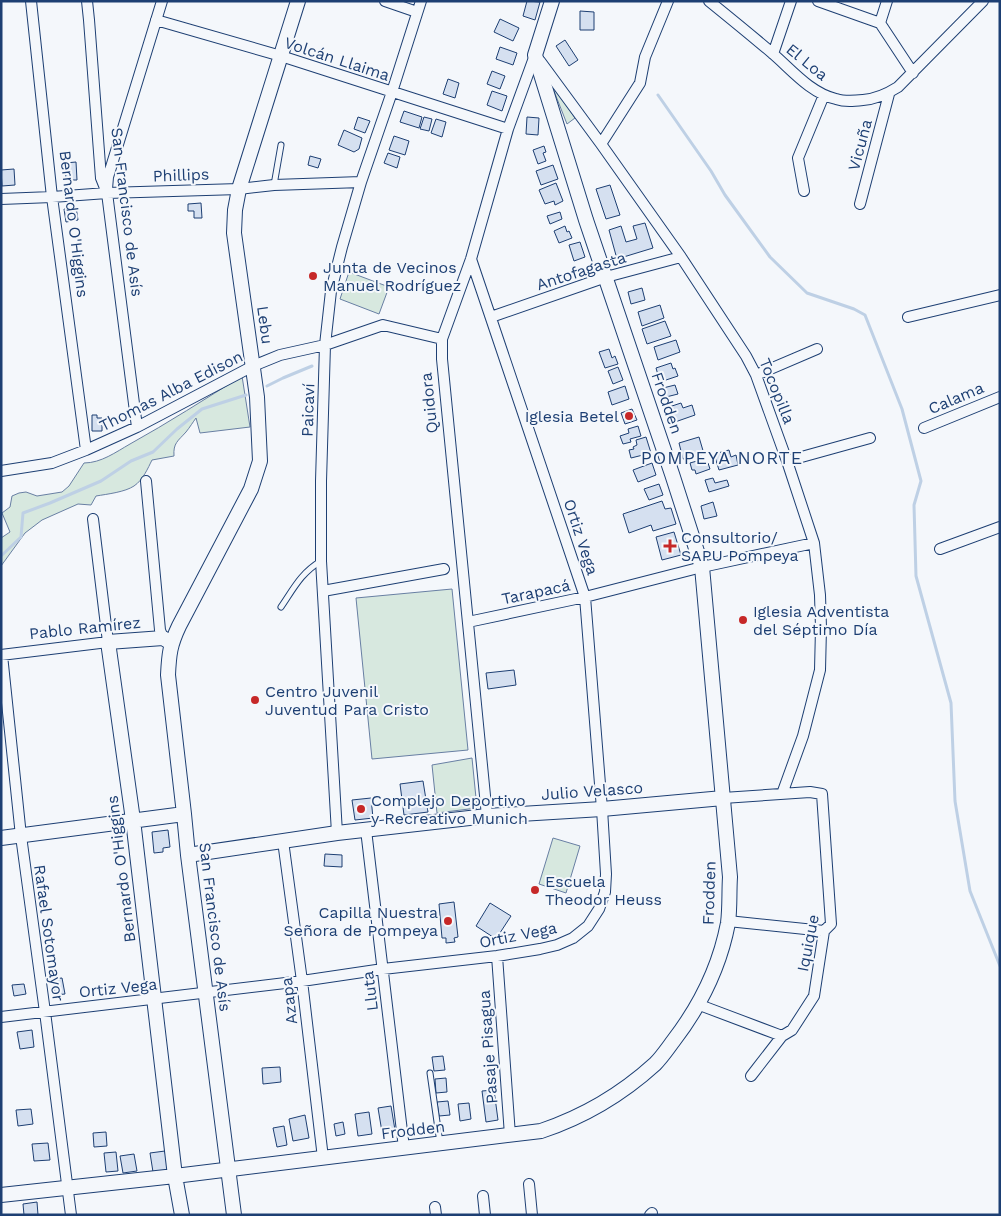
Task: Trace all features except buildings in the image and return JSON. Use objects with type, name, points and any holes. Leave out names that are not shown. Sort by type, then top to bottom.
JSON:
[{"type":"main road","name":"Lebu","points":[[167,640],[191,602],[251,489],[260,461],[257,397],[234,233],[235,210],[239,188],[298,1]]},
{"type":"main road","name":"Quidora","points":[[535,55],[552,1]]},
{"type":"main road","name":"Frodden","points":[[1,1195],[228,1170],[541,1131],[581,1115],[623,1089],[656,1062],[688,1022],[709,981],[721,950],[728,921],[730,877],[702,567],[586,220],[535,55]]},
{"type":"main road","name":"Pablo Ramírez","points":[[108,642],[167,640]]},
{"type":"main road","name":"San Francisco de Asís","points":[[167,640],[168,675],[188,855],[234,1215]]},
{"type":"main road","name":"Bernardo O'Higgins","points":[[108,642],[133,820],[182,1215]]},
{"type":"main road","name":"Julio Velasco","points":[[188,855],[366,830],[487,816],[602,809],[723,798]]},
{"type":"main road","points":[[1,838],[184,814]]},
{"type":"street","name":"Bernardo O'Higgins","points":[[32,1],[52,197],[86,450]]},
{"type":"street","name":"San Francisco de Asís","points":[[87,1],[101,178],[107,193],[137,427]]},
{"type":"street","points":[[107,193],[108,177],[162,1]]},
{"type":"street","points":[[385,1],[417,12]]},
{"type":"street","name":"Paicaví","points":[[337,834],[321,561],[325,345],[331,291],[342,247],[421,1]]},
{"type":"street","points":[[601,144],[640,83],[645,57],[668,1]]},
{"type":"street","name":"El Loa","points":[[710,1],[805,82],[824,95],[837,100],[850,101],[871,99],[889,94],[898,88],[983,1]]},
{"type":"street","points":[[773,54],[791,1]]},
{"type":"street","points":[[818,1],[880,23],[913,74]]},
{"type":"street","points":[[880,23],[887,1]]},
{"type":"street","name":"Volcán Llaima","points":[[156,20],[281,56],[508,129]]},
{"type":"street","name":"Quidora","points":[[487,816],[442,359],[442,339],[471,258],[508,129],[535,55]]},
{"type":"street","name":"Tocopilla","points":[[535,55],[681,257],[746,356],[756,375],[787,461],[814,543],[820,594],[821,628],[820,670],[803,736],[782,794]]},
{"type":"street","name":"Vicuña","points":[[860,204],[889,94]]},
{"type":"street","points":[[804,191],[798,158],[824,95]]},
{"type":"street","name":"Phillips","points":[[1,199],[362,182]]},
{"type":"street","name":"Antofagasta","points":[[492,317],[606,277],[681,257]]},
{"type":"street","name":"Ortiz Vega","points":[[1,1016],[206,994],[540,949],[557,945],[573,938],[588,926],[599,910],[605,892],[606,874],[585,597],[471,258]]},
{"type":"street","points":[[908,317],[1000,294]]},
{"type":"street","name":"Thomas Alba Edison","points":[[1,471],[52,463],[86,450],[137,427],[253,366],[280,355],[325,345],[383,326],[442,339]]},
{"type":"street","points":[[756,375],[817,349]]},
{"type":"street","name":"Calama","points":[[924,428],[1000,396]]},
{"type":"street","points":[[787,461],[870,438]]},
{"type":"street","name":"San Francisco de Asís","points":[[146,482],[160,630],[167,640]]},
{"type":"street","name":"Bernardo O'Higgins","points":[[93,519],[108,642]]},
{"type":"street","points":[[940,550],[1000,527]]},
{"type":"street","name":"Tarapacá","points":[[468,622],[585,597],[702,567],[814,543]]},
{"type":"street","points":[[322,591],[444,570]]},
{"type":"street","name":"Pablo Ramírez","points":[[1,655],[108,642]]},
{"type":"street","name":"Rafael Sotomayor","points":[[1,655],[20,836],[71,1215]]},
{"type":"street","name":"Julio Velasco","points":[[723,798],[810,792],[822,794]]},
{"type":"street","name":"Iquique","points":[[751,1076],[782,1036],[792,1030],[814,996],[824,931],[831,924],[822,794]]},
{"type":"street","name":"Lluta","points":[[366,830],[404,1148]]},
{"type":"street","name":"Azapa","points":[[282,841],[302,982],[323,1158]]},
{"type":"street","points":[[728,921],[824,931]]},
{"type":"street","name":"Pasaje Pisagua","points":[[497,956],[510,1135]]},
{"type":"street","points":[[697,1004],[782,1036]]},
{"type":"street","points":[[529,1184],[532,1215]]},
{"type":"street","points":[[483,1196],[485,1215]]},
{"type":"lane","points":[[274,185],[281,145]]},
{"type":"lane","points":[[281,607],[301,577],[311,567],[321,561]]},
{"type":"lane","points":[[430,1073],[440,1144]]},
{"type":"shaded area","points":[[550,81],[575,118],[567,124]]},
{"type":"shaded area","points":[[349,272],[389,287],[379,314],[340,299]]},
{"type":"shaded area","points":[[242,376],[250,427],[200,433],[196,418],[177,442],[174,448],[174,456],[152,460],[143,477],[130,488],[96,496],[91,505],[78,504],[42,520],[25,533],[1,566],[1,538],[10,532],[2,513],[10,507],[12,496],[26,492],[37,496],[62,492],[69,486],[84,463],[90,463],[114,454]]},
{"type":"shaded area","points":[[452,589],[468,750],[372,759],[356,598]]},
{"type":"shaded area","points":[[472,758],[477,808],[437,813],[432,765]]},
{"type":"shaded area","points":[[553,838],[580,846],[566,893],[539,884]]},
{"type":"waterway","points":[[658,95],[711,171],[725,195],[770,257],[807,293],[854,309],[865,315],[902,409],[921,481],[914,505],[916,576],[951,703],[955,801],[970,891],[1000,966]]},
{"type":"waterway","points":[[267,386],[312,366]]},
{"type":"waterway","points":[[1,556],[21,537],[23,513],[101,481],[131,461],[153,452],[202,409],[246,395]]},
{"type":"place","name":"Junta de Vecinos Manuel Rodríguez","points":[[313,276]]},
{"type":"place","name":"Iglesia Betel","points":[[629,416]]},
{"type":"place","name":"Consultorio/ SAPU Pompeya","points":[[670,546]]},
{"type":"place","name":"Iglesia Adventista del Séptimo Día","points":[[743,620]]},
{"type":"place","name":"Centro Juvenil Juventud Para Cristo","points":[[255,700]]},
{"type":"place","name":"Complejo Deportivo y Recreativo Munich","points":[[361,809]]},
{"type":"place","name":"Escuela Theodor Heuss","points":[[535,890]]},
{"type":"place","name":"Capilla Nuestra Señora de Pompeya","points":[[448,921]]},
{"type":"district","name":"POMPEYA NORTE","points":[[722,457]]}]
